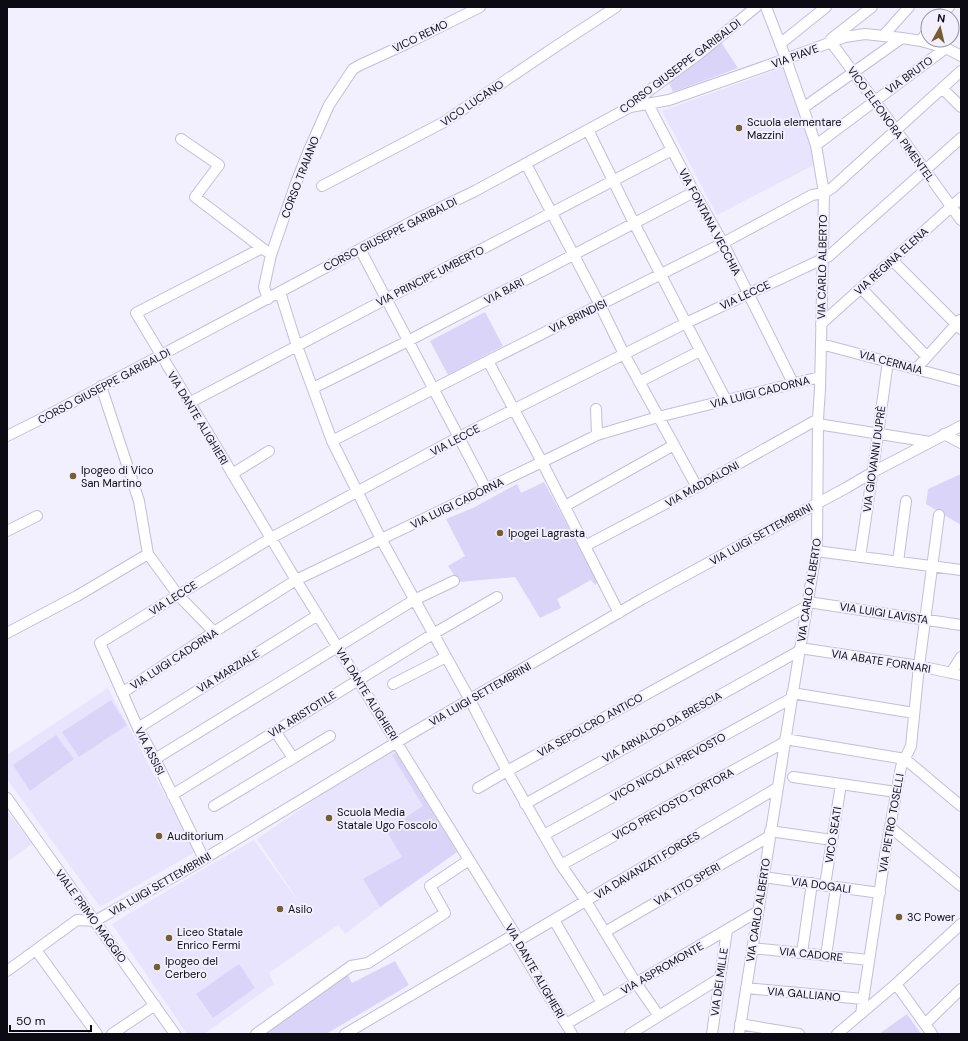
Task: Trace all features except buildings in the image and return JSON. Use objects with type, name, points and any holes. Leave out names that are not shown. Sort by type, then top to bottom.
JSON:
[{"type":"street","name":"VICO LUCANO","points":[[322,186],[444,122],[616,7]]},
{"type":"street","name":"CORSO GIUSEPPE GARIBALDI","points":[[7,436],[268,299],[412,221],[475,191],[630,107],[670,74],[700,54],[756,7]]},
{"type":"street","name":"VIA CARLO ALBERTO","points":[[740,1029],[757,912],[817,546],[818,422],[824,193],[816,145],[766,7]]},
{"type":"street","points":[[780,44],[826,7]]},
{"type":"street","points":[[831,42],[831,39],[872,7]]},
{"type":"street","points":[[884,36],[909,7]]},
{"type":"street","name":"VICO REMO","points":[[360,65],[406,44],[475,8]]},
{"type":"street","name":"VIA PIAVE","points":[[630,107],[669,100],[845,37],[865,34],[920,41]]},
{"type":"street","points":[[803,108],[902,38]]},
{"type":"street","name":"VICO ELEONORA PIMENTEL","points":[[831,42],[961,220]]},
{"type":"street","name":"VIA PIAVE","points":[[946,48],[961,56]]},
{"type":"street","name":"VIA BRUTO","points":[[816,145],[946,48]]},
{"type":"street","name":"CORSO TRAIANO","points":[[268,299],[264,287],[271,255],[296,182],[328,105],[353,69],[360,65]]},
{"type":"street","points":[[824,193],[832,188],[961,71]]},
{"type":"street","points":[[942,88],[961,107]]},
{"type":"street","name":"VIA FONTANA VECCHIA","points":[[648,104],[694,192],[723,243],[793,383]]},
{"type":"street","points":[[588,130],[634,223],[726,400]]},
{"type":"street","points":[[181,138],[219,165],[195,197],[271,255]]},
{"type":"street","name":"VIA LECCE","points":[[100,643],[271,538],[459,437],[686,323],[829,256],[961,138]]},
{"type":"street","name":"VIA PRINCIPE UMBERTO","points":[[189,403],[672,150]]},
{"type":"street","points":[[526,164],[624,354],[697,487]]},
{"type":"street","name":"VIA BARI","points":[[313,388],[408,341],[694,192]]},
{"type":"street","name":"VIA BRINDISI","points":[[332,440],[661,275],[812,195],[824,193]]},
{"type":"street","name":"VIA REGINA ELENA","points":[[821,324],[961,198]]},
{"type":"street","name":"VIA DANTE ALIGHIERI","points":[[262,248],[136,313],[296,580],[469,860],[572,1034]]},
{"type":"street","points":[[360,249],[486,489]]},
{"type":"street","points":[[892,260],[959,324],[916,369]]},
{"type":"street","points":[[861,288],[927,357]]},
{"type":"street","points":[[280,292],[297,346],[332,440],[380,539],[470,700],[525,804],[561,865],[586,902],[636,983],[659,1016]]},
{"type":"street","name":"VIA CERNAIA","points":[[821,344],[961,381]]},
{"type":"street","points":[[639,382],[700,351]]},
{"type":"street","points":[[488,361],[620,612]]},
{"type":"street","name":"VIA GIOVANNI DUPRÈ","points":[[860,557],[888,362]]},
{"type":"street","name":"VIA LUIGI CADORNA","points":[[122,693],[296,580],[596,435],[658,417],[820,377]]},
{"type":"street","points":[[101,386],[139,501],[148,554],[178,595],[214,632]]},
{"type":"street","points":[[596,409],[596,435]]},
{"type":"street","points":[[818,422],[930,442]]},
{"type":"street","name":"VIA MADDALONI","points":[[586,546],[818,422]]},
{"type":"street","name":"VIA LUIGI SETTEMBRINI","points":[[7,971],[77,920],[95,921],[204,859],[397,742],[620,612],[873,472],[961,426]]},
{"type":"street","points":[[944,434],[961,443]]},
{"type":"street","points":[[564,506],[674,445]]},
{"type":"street","points":[[232,474],[269,451]]},
{"type":"street","points":[[898,562],[906,501]]},
{"type":"street","name":"VIA PIETRO TOSELLI","points":[[861,1014],[896,792],[901,766],[911,746],[918,666],[939,514]]},
{"type":"street","points":[[7,531],[37,516]]},
{"type":"street","points":[[816,551],[961,570]]},
{"type":"street","points":[[7,633],[77,596],[148,554]]},
{"type":"street","points":[[155,759],[414,600],[454,581]]},
{"type":"street","name":"VIA ARISTOTILE","points":[[172,795],[433,634],[497,597]]},
{"type":"street","name":"VIA LUIGI LAVISTA","points":[[807,604],[961,625]]},
{"type":"street","name":"VIA SEPOLCRO ANTICO","points":[[478,788],[807,604]]},
{"type":"street","name":"VIA MARZIALE","points":[[138,728],[318,615]]},
{"type":"street","name":"VIA ASSISI","points":[[100,643],[138,728],[155,759],[204,859]]},
{"type":"street","name":"VIA ABATE FORNARI","points":[[799,649],[918,666],[956,674]]},
{"type":"street","name":"VIA ARNALDO DA BRESCIA","points":[[525,804],[799,649]]},
{"type":"street","points":[[394,684],[446,657]]},
{"type":"street","points":[[956,674],[961,657]]},
{"type":"street","points":[[792,696],[914,713]]},
{"type":"street","name":"VICO NICOLAI PREVOSTO","points":[[544,835],[792,696]]},
{"type":"street","points":[[275,731],[293,758]]},
{"type":"street","points":[[214,806],[330,736]]},
{"type":"street","points":[[785,741],[905,759],[961,806]]},
{"type":"street","name":"VICO PREVOSTO TORTORA","points":[[561,865],[785,741]]},
{"type":"street","points":[[793,777],[896,792]]},
{"type":"street","name":"VICO SEATI","points":[[825,885],[841,784]]},
{"type":"street","name":"VIA DAVANZATI FORGES","points":[[345,1034],[516,938],[554,920],[586,902],[777,788]]},
{"type":"street","name":"VIALE PRIMO MAGGIO","points":[[7,798],[175,1034]]},
{"type":"street","points":[[890,826],[961,886]]},
{"type":"street","points":[[770,833],[832,840]]},
{"type":"street","name":"VIA TITO SPERI","points":[[605,932],[770,833]]},
{"type":"street","points":[[256,1034],[351,966],[368,963],[445,913],[430,886],[469,860]]},
{"type":"street","name":"VIA DOGALI","points":[[763,877],[880,893]]},
{"type":"street","points":[[802,953],[812,884]]},
{"type":"street","points":[[826,956],[836,887]]},
{"type":"street","name":"VIA ASPROMONTE","points":[[566,1024],[757,912]]},
{"type":"street","points":[[554,920],[602,1003]]},
{"type":"street","points":[[837,1034],[960,927]]},
{"type":"street","name":"VIA DEI MILLE","points":[[712,1034],[727,930]]},
{"type":"street","name":"VIA CADORE","points":[[752,948],[869,960]]},
{"type":"street","points":[[36,950],[96,1034]]},
{"type":"street","points":[[630,1034],[720,978]]},
{"type":"street","points":[[896,984],[932,1034]]},
{"type":"street","name":"VIA GALLIANO","points":[[746,988],[863,999]]},
{"type":"street","points":[[925,1024],[961,989]]},
{"type":"street","points":[[112,1034],[155,1005]]},
{"type":"street","points":[[740,1029],[799,1034]]},
{"type":"shaded area","points":[[721,42],[738,68],[673,92],[669,83]]},
{"type":"shaded area","name":"Scuola elementare Mazzini","points":[[787,66],[811,145],[814,165],[717,215],[662,111]]},
{"type":"shaded area","points":[[485,312],[503,346],[448,375],[430,341]]},
{"type":"shaded area","points":[[961,474],[961,525],[926,504],[928,489]]},
{"type":"shaded area","points":[[544,482],[598,582],[595,585],[591,580],[557,599],[561,608],[540,618],[515,577],[459,582],[448,566],[465,556],[446,519],[473,508],[517,484],[521,493]]},
{"type":"shaded area","points":[[108,688],[195,852],[100,907],[7,779],[7,755]]},
{"type":"shaded area","points":[[111,700],[127,725],[79,757],[62,732]]},
{"type":"shaded area","points":[[56,735],[74,759],[30,791],[13,765]]},
{"type":"shaded area","points":[[395,744],[457,852],[345,934],[338,925],[269,973],[274,984],[204,1034],[187,1034],[112,924],[254,840],[307,914],[257,839]]},
{"type":"shaded area","points":[[398,752],[457,852],[380,907],[363,879],[402,857],[386,830],[423,806],[392,755]]},
{"type":"shaded area","points":[[7,811],[32,844],[7,862]]},
{"type":"shaded area","points":[[395,961],[409,985],[326,1034],[262,1034],[347,974],[352,983]]},
{"type":"shaded area","points":[[239,964],[255,988],[213,1018],[196,994]]},
{"type":"shaded area","points":[[907,1014],[921,1034],[879,1034]]},
{"type":"place","name":"Scuola elementare Mazzini","points":[[739,128]]},
{"type":"place","name":"Ipogeo di Vico San Martino","points":[[73,476]]},
{"type":"place","name":"Ipogei Lagrasta","points":[[500,533]]},
{"type":"place","name":"Scuola Media Statale Ugo Foscolo","points":[[329,818]]},
{"type":"place","name":"Auditorium","points":[[159,836]]},
{"type":"place","name":"Asilo","points":[[280,909]]},
{"type":"place","name":"3C Power","points":[[899,917]]},
{"type":"place","name":"Liceo Statale Enrico Fermi","points":[[169,938]]},
{"type":"place","name":"Ipogeo del Cerbero","points":[[157,967]]}]
